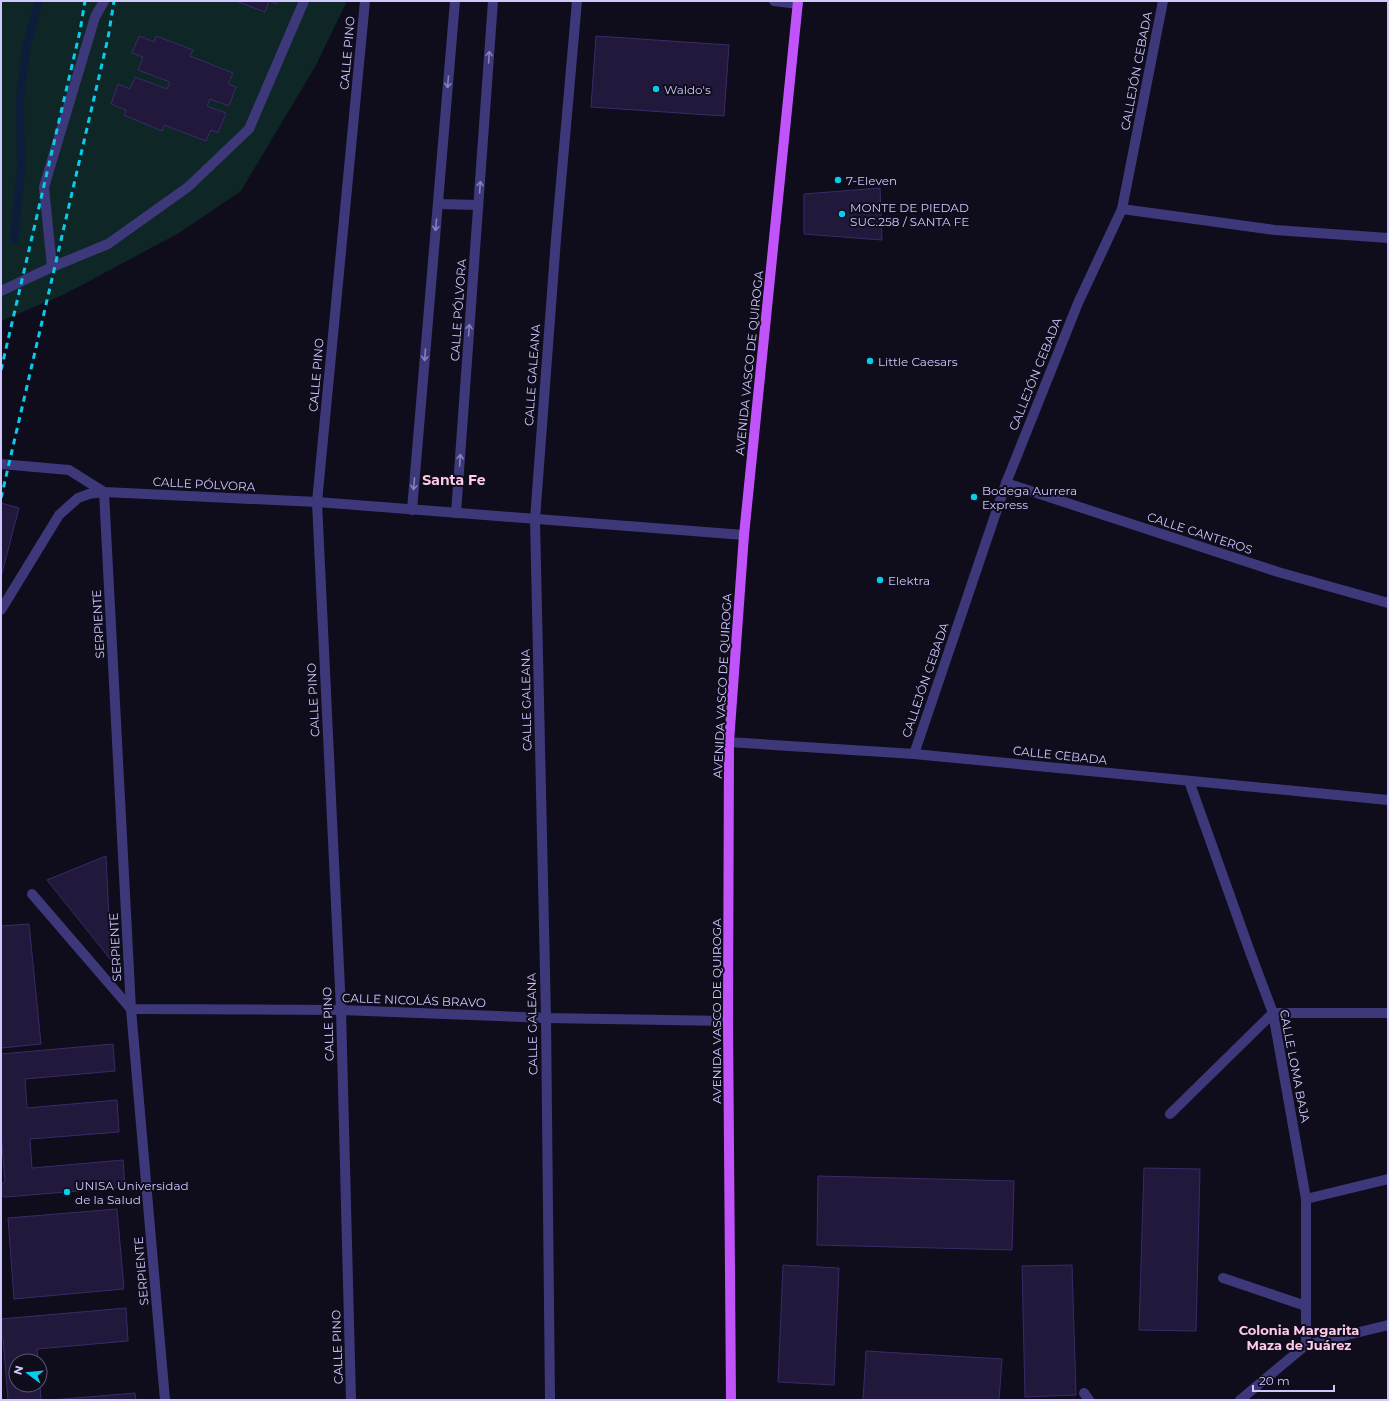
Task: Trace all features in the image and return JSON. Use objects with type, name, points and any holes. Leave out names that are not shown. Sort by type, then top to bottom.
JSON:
[{"type":"main road","name":"AVENIDA VASCO DE QUIROGA","points":[[731,1400],[728,1021],[729,742],[744,535],[798,2]]},
{"type":"street","points":[[52,267],[44,188],[95,17],[104,1]]},
{"type":"street","points":[[1,291],[52,267],[108,244],[188,187],[249,129],[304,1]]},
{"type":"street","name":"CALLE PINO","points":[[351,1400],[341,1010],[317,502],[365,1]]},
{"type":"street","points":[[412,510],[455,1]]},
{"type":"street","name":"CALLE PÓLVORA","points":[[456,513],[493,1]]},
{"type":"street","name":"CALLE GALEANA","points":[[550,1400],[546,1018],[535,520],[556,240],[577,1]]},
{"type":"street","points":[[774,1],[798,2]]},
{"type":"street","name":"CALLEJÓN CEBADA","points":[[914,754],[1006,483],[1078,302],[1122,209],[1163,1]]},
{"type":"street","points":[[438,204],[478,205]]},
{"type":"street","points":[[1122,209],[1275,230],[1388,238]]},
{"type":"street","name":"CALLE PÓLVORA","points":[[1,464],[69,470],[104,492],[317,502],[744,535]]},
{"type":"street","name":"CALLE CANTEROS","points":[[1006,483],[1278,572],[1388,603]]},
{"type":"street","points":[[1,610],[59,515],[78,498],[89,494],[104,492]]},
{"type":"street","name":"SERPIENTE","points":[[104,492],[132,1009],[165,1400]]},
{"type":"street","name":"CALLE CEBADA","points":[[729,742],[914,754],[1388,800]]},
{"type":"street","name":"CALLE LOMA BAJA","points":[[1189,780],[1273,1013],[1306,1199],[1306,1345]]},
{"type":"street","points":[[32,894],[132,1009]]},
{"type":"street","name":"CALLE NICOLÁS BRAVO","points":[[132,1009],[341,1010],[546,1018],[728,1021]]},
{"type":"street","points":[[1170,1114],[1273,1013],[1388,1013]]},
{"type":"street","points":[[1306,1199],[1388,1180]]},
{"type":"street","points":[[1223,1278],[1306,1306]]},
{"type":"street","points":[[1240,1400],[1306,1345],[1388,1324]]},
{"type":"green space","points":[[1,1],[347,1],[316,65],[241,191],[179,233],[65,294],[1,321]]},
{"type":"building","points":[[236,1],[269,1],[265,12]]},
{"type":"building","points":[[269,1],[278,1],[277,4]]},
{"type":"building","points":[[139,36],[154,42],[156,36],[193,50],[190,56],[233,73],[228,84],[236,87],[229,106],[210,99],[207,106],[226,113],[218,133],[211,130],[206,141],[164,125],[162,131],[124,115],[126,110],[111,104],[118,84],[130,89],[135,77],[167,89],[170,82],[138,70],[143,57],[132,53]]},
{"type":"building","points":[[596,36],[729,45],[724,116],[591,107]]},
{"type":"building","name":"MONTE DE PIEDAD SUC.258 / SANTA FE","points":[[880,188],[882,240],[804,234],[804,194]]},
{"type":"building","points":[[1,503],[19,508],[1,577]]},
{"type":"building","points":[[106,856],[111,960],[47,880]]},
{"type":"building","points":[[29,924],[41,1044],[1,1048],[1,926]]},
{"type":"building","points":[[113,1044],[115,1071],[25,1079],[27,1108],[117,1100],[119,1132],[30,1139],[32,1168],[123,1160],[125,1187],[6,1197],[1,1196],[1,1184],[5,1182],[1,1132],[1,1054]]},
{"type":"building","points":[[1144,1168],[1200,1169],[1196,1331],[1139,1330]]},
{"type":"building","points":[[818,1176],[1014,1181],[1012,1250],[817,1245]]},
{"type":"building","points":[[117,1209],[124,1289],[14,1299],[8,1218]]},
{"type":"building","points":[[783,1265],[839,1268],[834,1385],[778,1382]]},
{"type":"building","points":[[1072,1265],[1076,1395],[1025,1397],[1022,1266]]},
{"type":"building","points":[[126,1308],[128,1341],[37,1349],[37,1353],[8,1353],[8,1393],[41,1393],[41,1400],[8,1400],[3,1338],[1,1338],[1,1319]]},
{"type":"building","points":[[866,1351],[1002,1359],[999,1400],[863,1400]]},
{"type":"building","points":[[135,1393],[136,1400],[51,1400]]},
{"type":"waterway","points":[[14,240],[21,170],[20,98],[27,44],[39,1]]},
{"type":"railway","points":[[1,370],[80,31],[85,1]]},
{"type":"railway","points":[[1,498],[108,38],[114,1]]},
{"type":"place","name":"Waldo's","points":[[656,89]]},
{"type":"place","name":"7-Eleven","points":[[838,180]]},
{"type":"place","name":"MONTE DE PIEDAD SUC.258 / SANTA FE","points":[[842,214]]},
{"type":"place","name":"Little Caesars","points":[[870,361]]},
{"type":"place","name":"Bodega Aurrera Express","points":[[974,497]]},
{"type":"place","name":"Elektra","points":[[880,580]]},
{"type":"place","name":"UNISA Universidad de la Salud","points":[[67,1192]]},
{"type":"district","name":"Santa Fe","points":[[454,480]]},
{"type":"district","name":"Colonia Margarita Maza de Juárez","points":[[1299,1338]]}]
